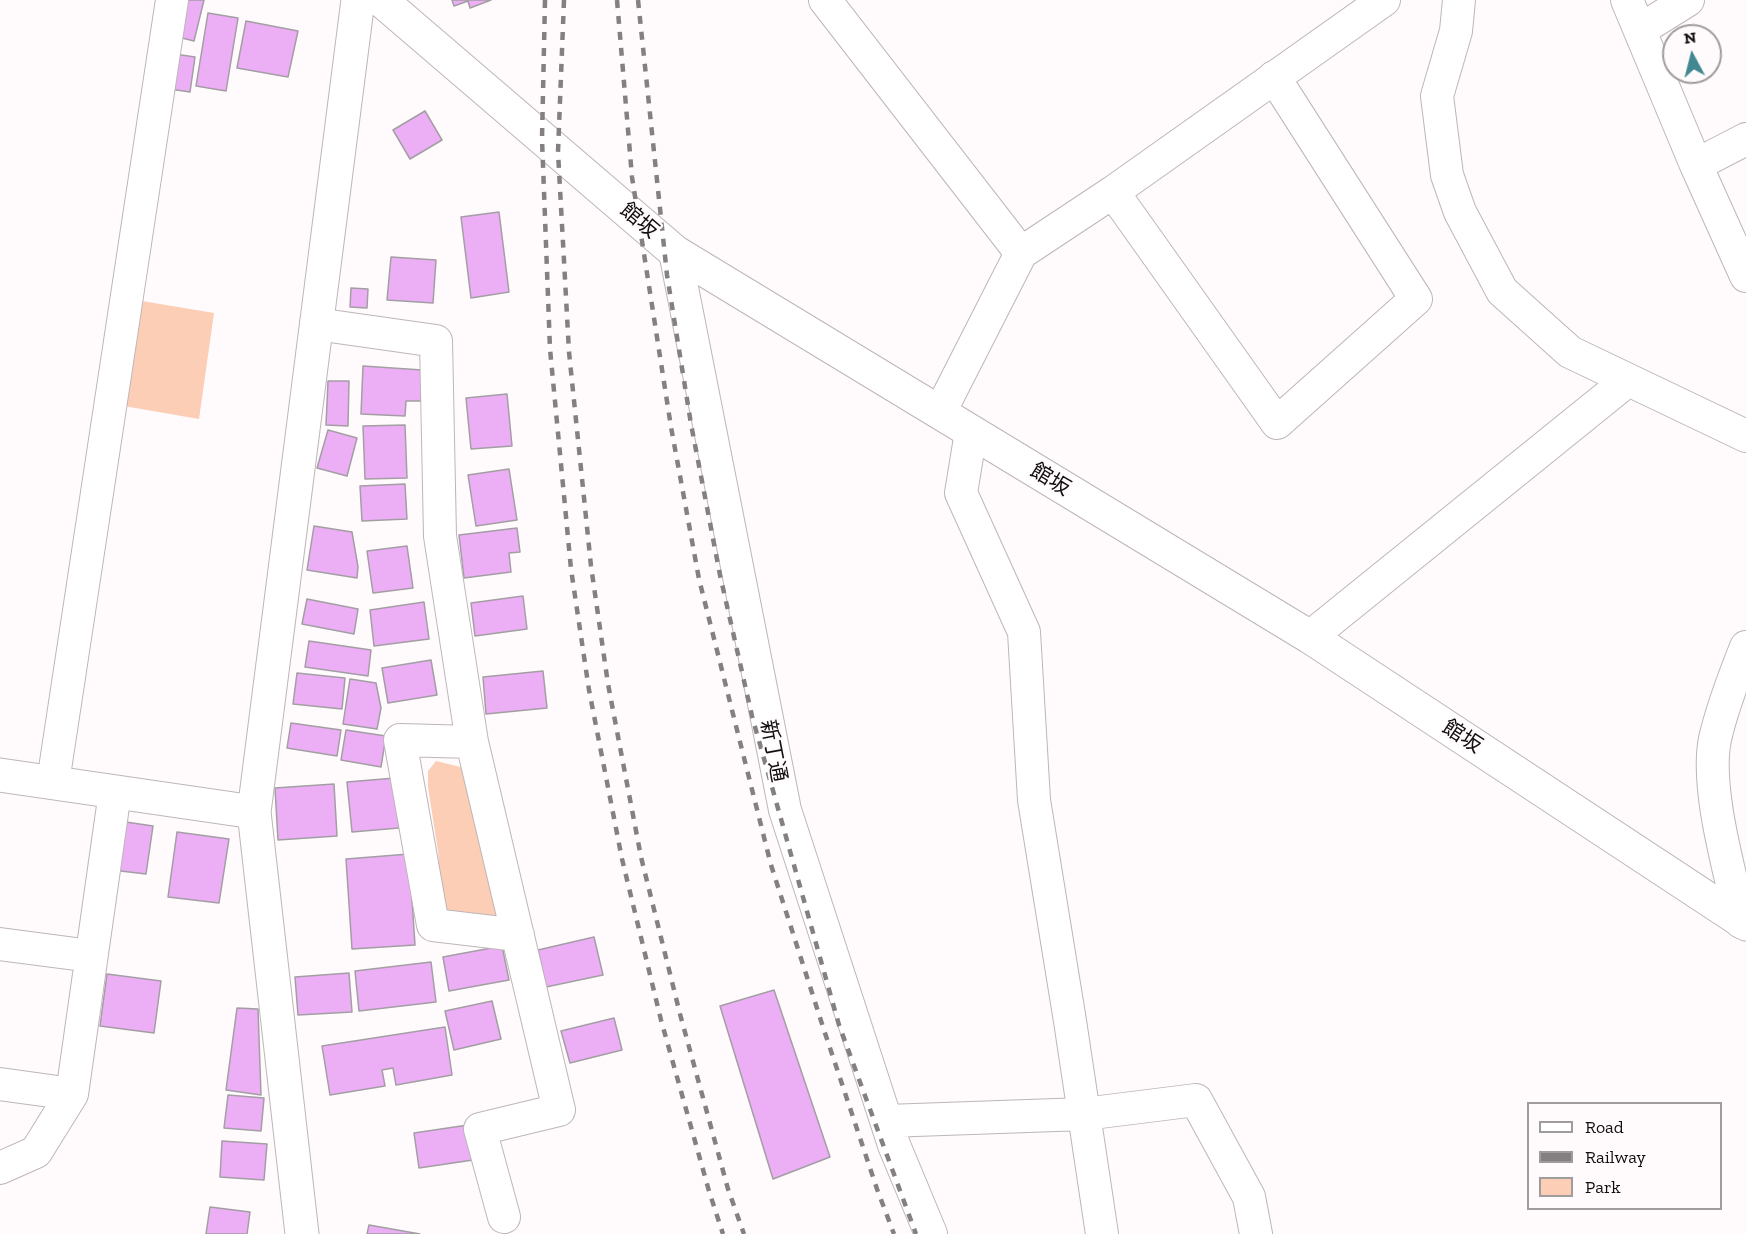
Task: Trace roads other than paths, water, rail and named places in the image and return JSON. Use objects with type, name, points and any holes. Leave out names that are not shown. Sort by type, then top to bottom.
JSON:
[{"type":"main road","points":[[302,1234],[254,812],[358,0]]},
{"type":"main road","name":"館坂","points":[[381,0],[675,252],[1310,637],[1744,923]]},
{"type":"main road","points":[[0,775],[254,812]]},
{"type":"street","points":[[53,782],[172,0]]},
{"type":"street","points":[[825,0],[1021,253]]},
{"type":"street","points":[[940,412],[1021,253],[1113,192],[1384,0]]},
{"type":"street","points":[[1459,0],[1456,31],[1437,96],[1447,175],[1460,212],[1502,291],[1570,352],[1746,436]]},
{"type":"street","points":[[1627,0],[1696,165],[1746,276]]},
{"type":"street","points":[[1640,30],[1688,0]]},
{"type":"street","points":[[1113,192],[1277,423],[1416,299],[1274,77]]},
{"type":"street","points":[[1696,165],[1746,139]]},
{"type":"street","name":"新丁通","points":[[675,252],[785,810],[886,1121],[931,1234]]},
{"type":"street","points":[[316,324],[436,341],[440,536],[472,742],[559,1110],[480,1129],[504,1217]]},
{"type":"street","points":[[1310,637],[1628,380]]},
{"type":"street","points":[[971,432],[961,493],[1024,632],[1034,800],[1102,1234]]},
{"type":"street","points":[[1744,923],[1713,785],[1715,741],[1732,682],[1746,647]]},
{"type":"street","points":[[472,742],[400,740],[433,925],[518,935]]},
{"type":"street","points":[[0,1168],[36,1152],[72,1094],[115,792]]},
{"type":"street","points":[[0,944],[91,956]]},
{"type":"street","points":[[0,1084],[72,1094]]},
{"type":"street","points":[[886,1121],[1084,1114],[1196,1100],[1249,1197],[1256,1234]]},
{"type":"railway","points":[[545,0],[542,139],[550,349],[571,569],[589,690],[622,859],[661,1020],[723,1234]]},
{"type":"railway","points":[[564,0],[558,152],[569,352],[591,566],[608,684],[641,857],[680,1014],[728,1189],[744,1234]]},
{"type":"railway","points":[[617,0],[632,177],[671,427],[699,579],[771,865],[824,1030],[894,1234]]},
{"type":"railway","points":[[638,0],[667,275],[691,424],[720,575],[752,716],[839,1025],[916,1234]]}]
